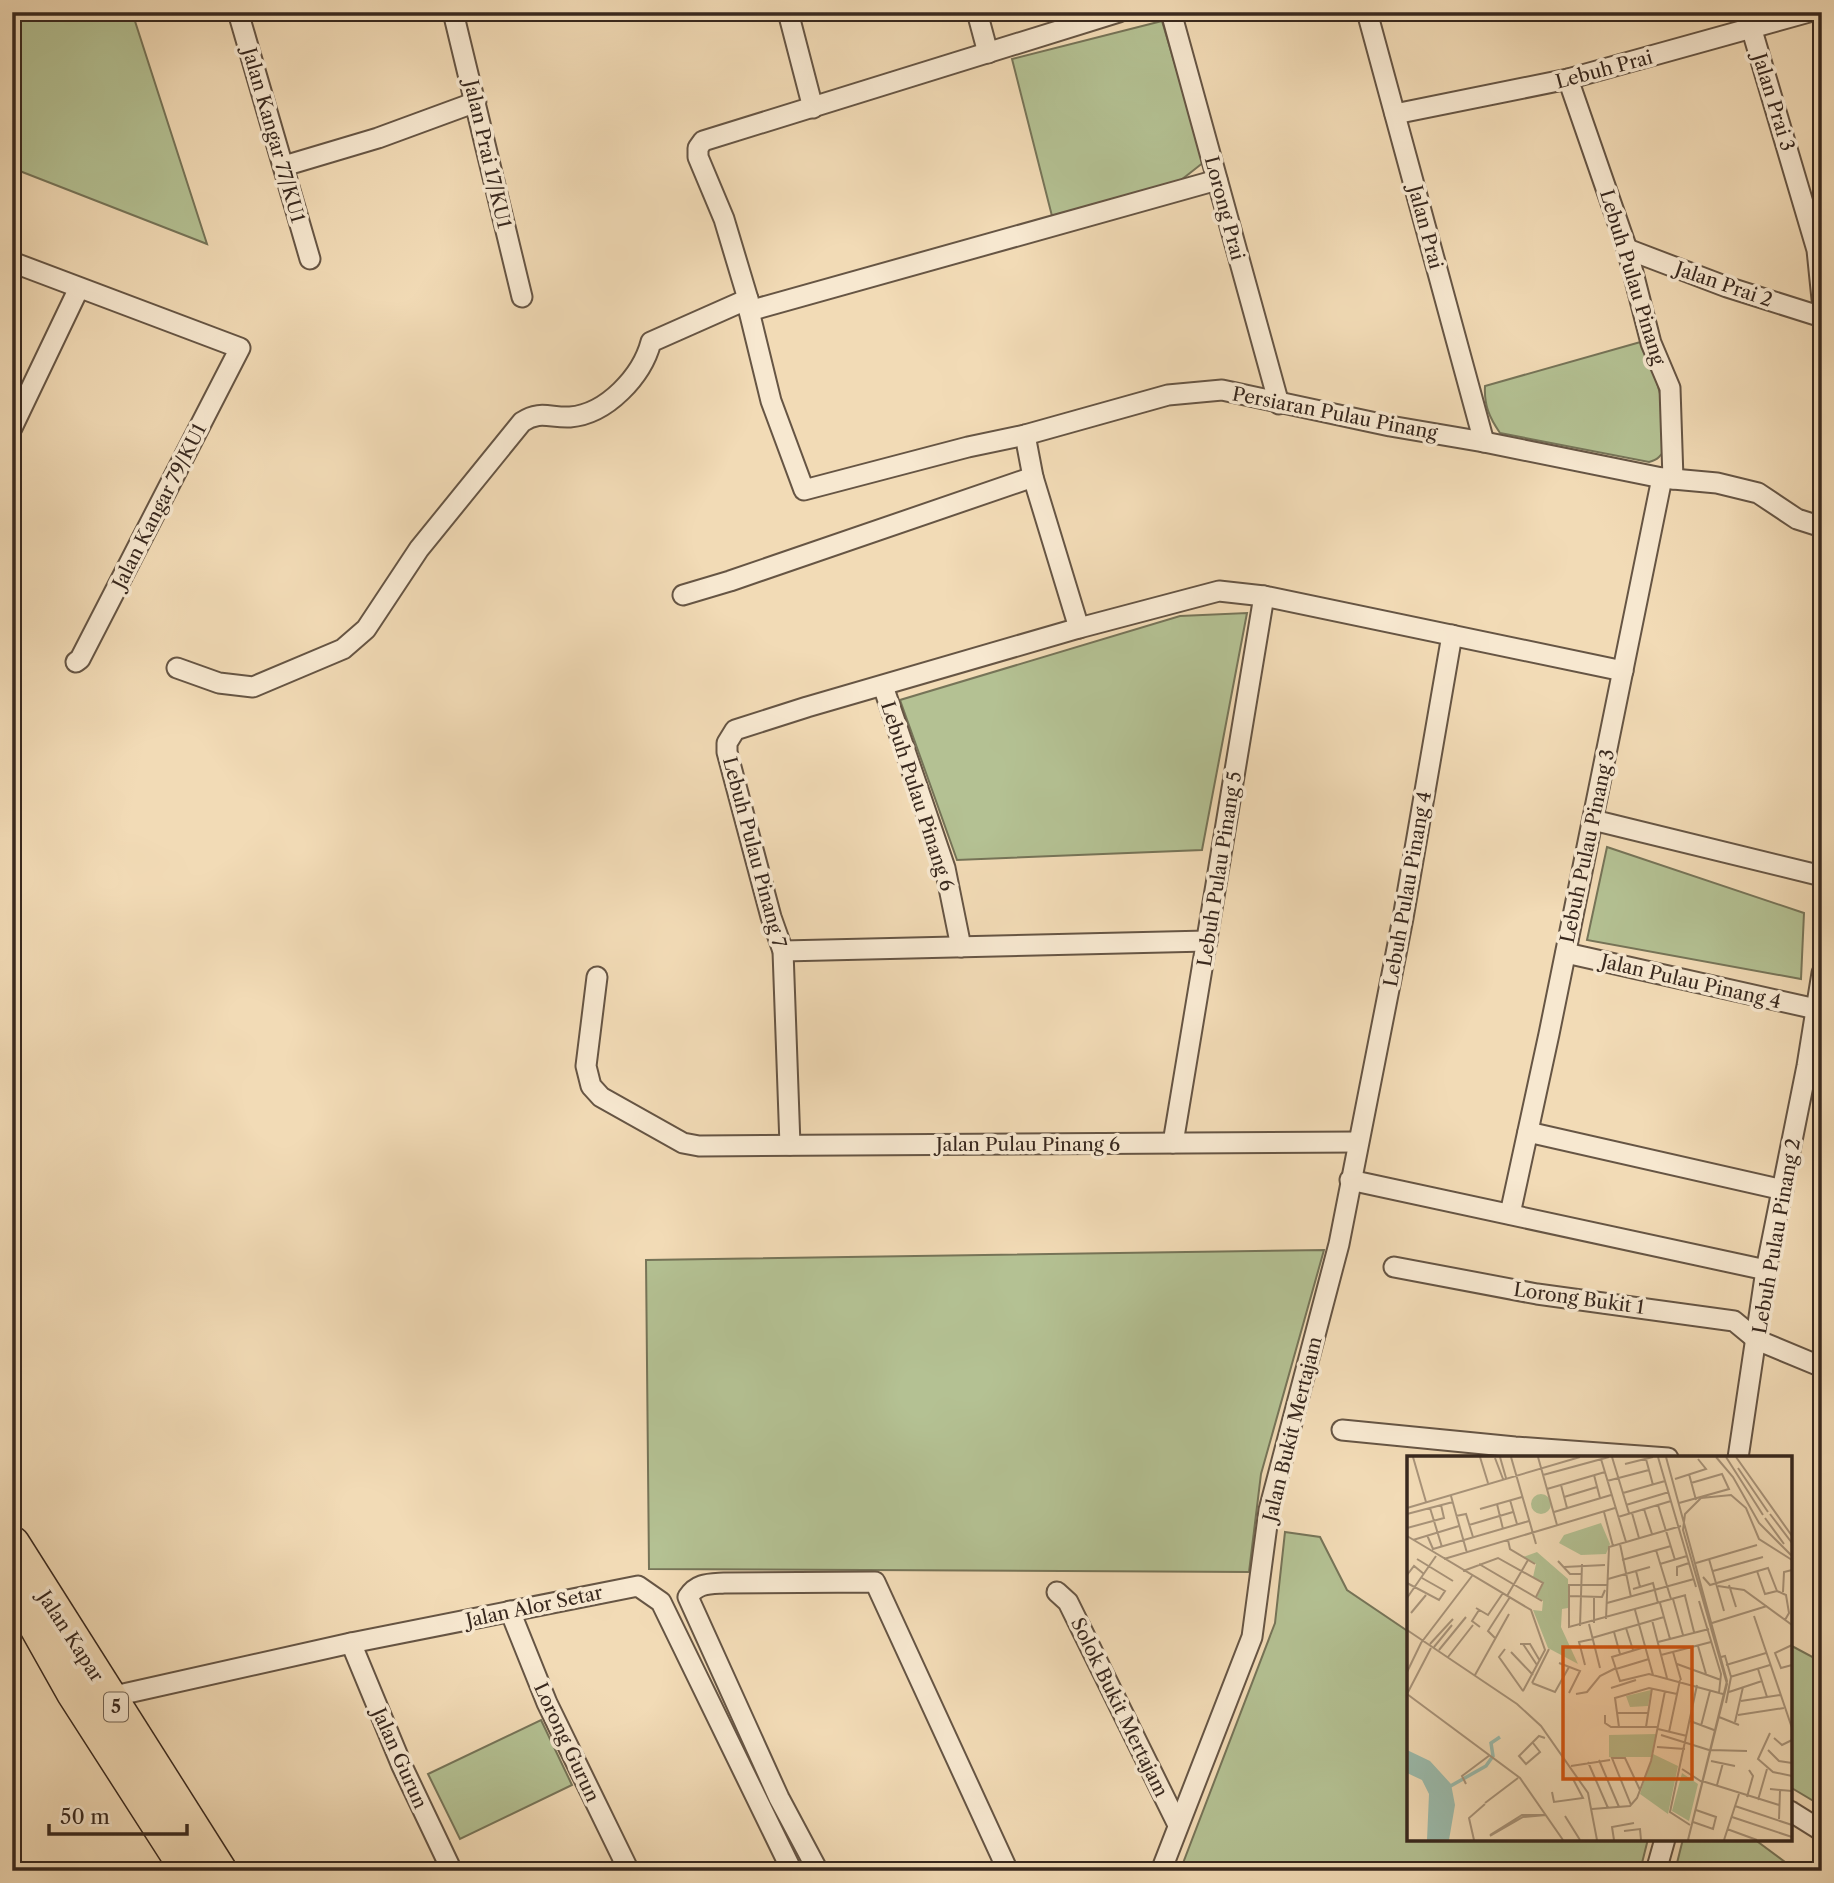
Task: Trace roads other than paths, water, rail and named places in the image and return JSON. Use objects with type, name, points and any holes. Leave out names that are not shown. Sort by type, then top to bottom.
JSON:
[{"type":"highway","name":"Jalan Kapar","points":[[12,1544],[219,1871]]},
{"type":"highway","name":"Jalan Kapar","points":[[12,1585],[74,1692],[189,1871]]},
{"type":"street","name":"Jalan Kangar 77/KU1","points":[[238,12],[310,259]]},
{"type":"street","name":"Jalan Prai 17/KU1","points":[[453,12],[522,297]]},
{"type":"street","points":[[788,12],[813,108]]},
{"type":"street","points":[[977,12],[988,53]]},
{"type":"street","points":[[748,305],[724,219],[698,157],[698,148],[703,141],[1118,12]]},
{"type":"street","name":"Lorong Prai","points":[[1171,12],[1279,404]]},
{"type":"street","name":"Jalan Prai","points":[[1367,12],[1484,442]]},
{"type":"street","name":"Lebuh Prai","points":[[1395,114],[1568,79],[1809,12]]},
{"type":"street","name":"Jalan Prai 3","points":[[1751,27],[1817,250],[1822,299]]},
{"type":"street","name":"Lebuh Pulau Pinang","points":[[1568,79],[1627,249],[1651,344],[1670,388],[1667,479]]},
{"type":"street","points":[[284,166],[378,138],[476,103]]},
{"type":"street","points":[[177,668],[219,683],[253,687],[343,649],[366,629],[419,549],[522,422],[534,414],[568,417],[589,414],[620,393],[648,355],[651,342],[748,305],[1217,180]]},
{"type":"street","name":"Jalan Prai 2","points":[[1627,249],[1727,287],[1822,317]]},
{"type":"street","points":[[12,262],[79,288],[12,428]]},
{"type":"street","name":"Jalan Kangar 79/KU1","points":[[76,662],[80,659],[240,348],[79,288]]},
{"type":"street","name":"Persiaran Pulau Pinang","points":[[748,305],[771,401],[804,490],[968,447],[1025,435],[1168,395],[1222,390],[1279,404],[1667,479],[1717,483],[1758,493],[1797,519],[1822,527]]},
{"type":"street","points":[[1025,435],[1033,477],[1079,628]]},
{"type":"street","points":[[684,594],[730,581],[1033,477]]},
{"type":"street","name":"Lebuh Pulau Pinang 3","points":[[1510,1214],[1623,671],[1667,479]]},
{"type":"street","points":[[883,686],[1079,628],[1219,591],[1264,596],[1623,671]]},
{"type":"street","name":"Lebuh Pulau Pinang 5","points":[[1173,1143],[1264,596]]},
{"type":"street","name":"Lebuh Pulau Pinang 4","points":[[1358,1142],[1403,918],[1452,635]]},
{"type":"street","name":"Lebuh Pulau Pinang 7","points":[[790,1145],[783,951],[771,917],[727,752],[727,743],[735,730],[883,686]]},
{"type":"street","name":"Lebuh Pulau Pinang 6","points":[[883,686],[945,868],[961,947]]},
{"type":"street","points":[[1593,820],[1822,876]]},
{"type":"street","points":[[783,951],[1207,941]]},
{"type":"street","name":"Jalan Pulau Pinang 4","points":[[1566,953],[1816,1009]]},
{"type":"street","name":"Lebuh Pulau Pinang 2","points":[[1738,1456],[1766,1270],[1783,1190],[1814,1070],[1816,1009],[1822,973]]},
{"type":"street","name":"Jalan Pulau Pinang 6","points":[[597,977],[586,1066],[591,1086],[601,1097],[683,1143],[699,1146],[1358,1142]]},
{"type":"street","points":[[1528,1132],[1783,1190]]},
{"type":"street","name":"Jalan Bukit Mertajam","points":[[1161,1871],[1252,1637],[1269,1510],[1339,1244],[1358,1142]]},
{"type":"street","points":[[1350,1181],[1766,1270]]},
{"type":"street","name":"Lorong Bukit 1","points":[[1394,1267],[1537,1294],[1734,1321],[1757,1340],[1822,1367]]},
{"type":"street","points":[[1342,1430],[1640,1456]]},
{"type":"street","points":[[818,1871],[779,1798],[688,1597],[699,1586],[724,1583],[875,1582],[1008,1871]]},
{"type":"street","name":"Jalan Alor Setar","points":[[110,1697],[351,1643],[638,1586],[661,1602],[792,1871]]},
{"type":"street","name":"Solok Bukit Mertajam","points":[[1057,1592],[1068,1602],[1178,1825]]},
{"type":"street","name":"Lorong Gurun","points":[[510,1611],[547,1703],[629,1871]]},
{"type":"street","name":"Jalan Gurun","points":[[351,1643],[402,1766],[452,1871]]},
{"type":"street","points":[[1792,1812],[1822,1831]]},
{"type":"street","points":[[1656,1871],[1664,1841]]}]
